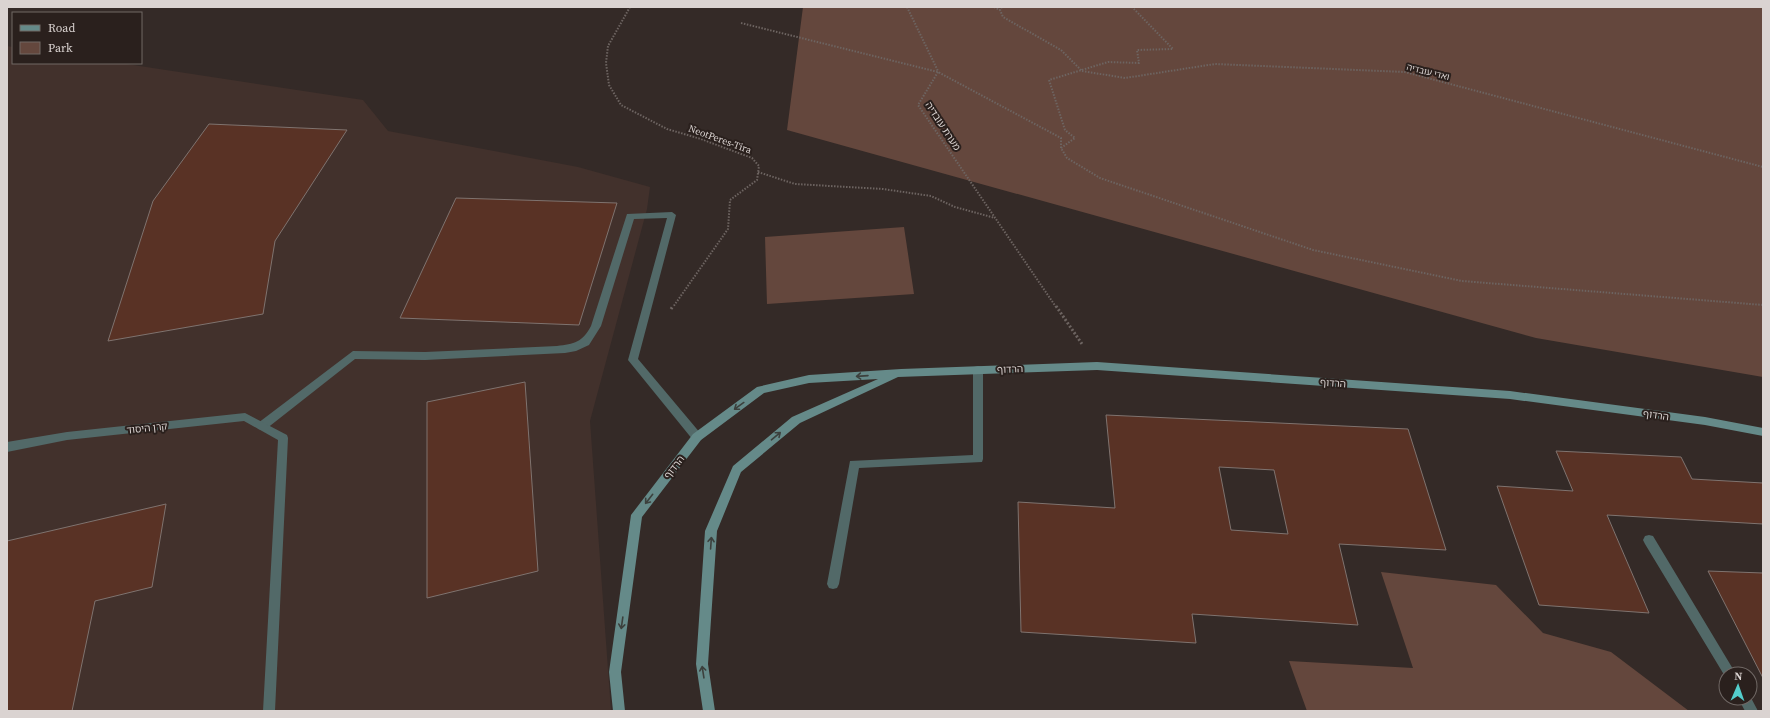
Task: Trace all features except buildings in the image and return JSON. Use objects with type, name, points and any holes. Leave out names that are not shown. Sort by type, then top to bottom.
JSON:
[{"type":"street","points":[[262,426],[353,355],[425,356],[549,350],[577,347],[583,344],[590,340],[596,326],[630,216],[672,215],[634,360],[697,437]]},
{"type":"street","name":"הרדוף","points":[[619,711],[615,672],[637,515],[697,437],[761,390],[809,379],[901,373],[1097,366],[1510,395],[1705,421],[1763,432]]},
{"type":"street","points":[[833,584],[854,464],[978,459],[978,370]]},
{"type":"street","name":"הרדוף","points":[[709,711],[702,664],[712,531],[737,469],[796,420],[901,373]]},
{"type":"street","name":"קרן היסוד","points":[[7,447],[67,436],[245,417],[284,438],[269,711]]},
{"type":"street","points":[[1649,540],[1725,666]]},
{"type":"path","name":"NeotPeres-Tira","points":[[630,7],[608,46],[606,63],[609,85],[621,105],[667,129],[701,139],[752,158],[759,166],[758,172]]},
{"type":"path","points":[[908,7],[938,72]]},
{"type":"path","points":[[994,7],[1001,8],[1003,17],[1061,50],[1082,71]]},
{"type":"path","points":[[1061,148],[1075,138],[1065,130],[1049,80],[1108,62],[1139,63],[1137,50],[1173,49],[1132,7]]},
{"type":"path","points":[[741,23],[938,72],[1061,138],[1061,148],[1067,158],[1100,178],[1313,250],[1462,280],[1763,305]]},
{"type":"path","name":"ואדי עובדיה","points":[[1082,71],[1125,78],[1215,64],[1405,72],[1763,167]]},
{"type":"path","name":"מערת עובדיה","points":[[938,72],[918,105],[994,218],[1097,366]]},
{"type":"path","points":[[641,331],[670,311],[681,297],[728,230],[730,200],[756,180],[758,172],[795,184],[883,189],[932,196],[955,207],[994,218]]},
{"type":"shaded area","points":[[7,46],[12,47],[12,64],[127,64],[363,100],[388,131],[578,167],[650,187],[647,209],[590,421],[611,711],[7,711]]},
{"type":"green space","points":[[803,7],[1763,7],[1763,377],[1536,338],[787,130]]},
{"type":"green space","points":[[904,227],[914,294],[767,304],[765,237]]},
{"type":"green space","points":[[1381,572],[1496,585],[1543,633],[1611,652],[1689,711],[1307,711],[1289,661],[1413,668]]}]
